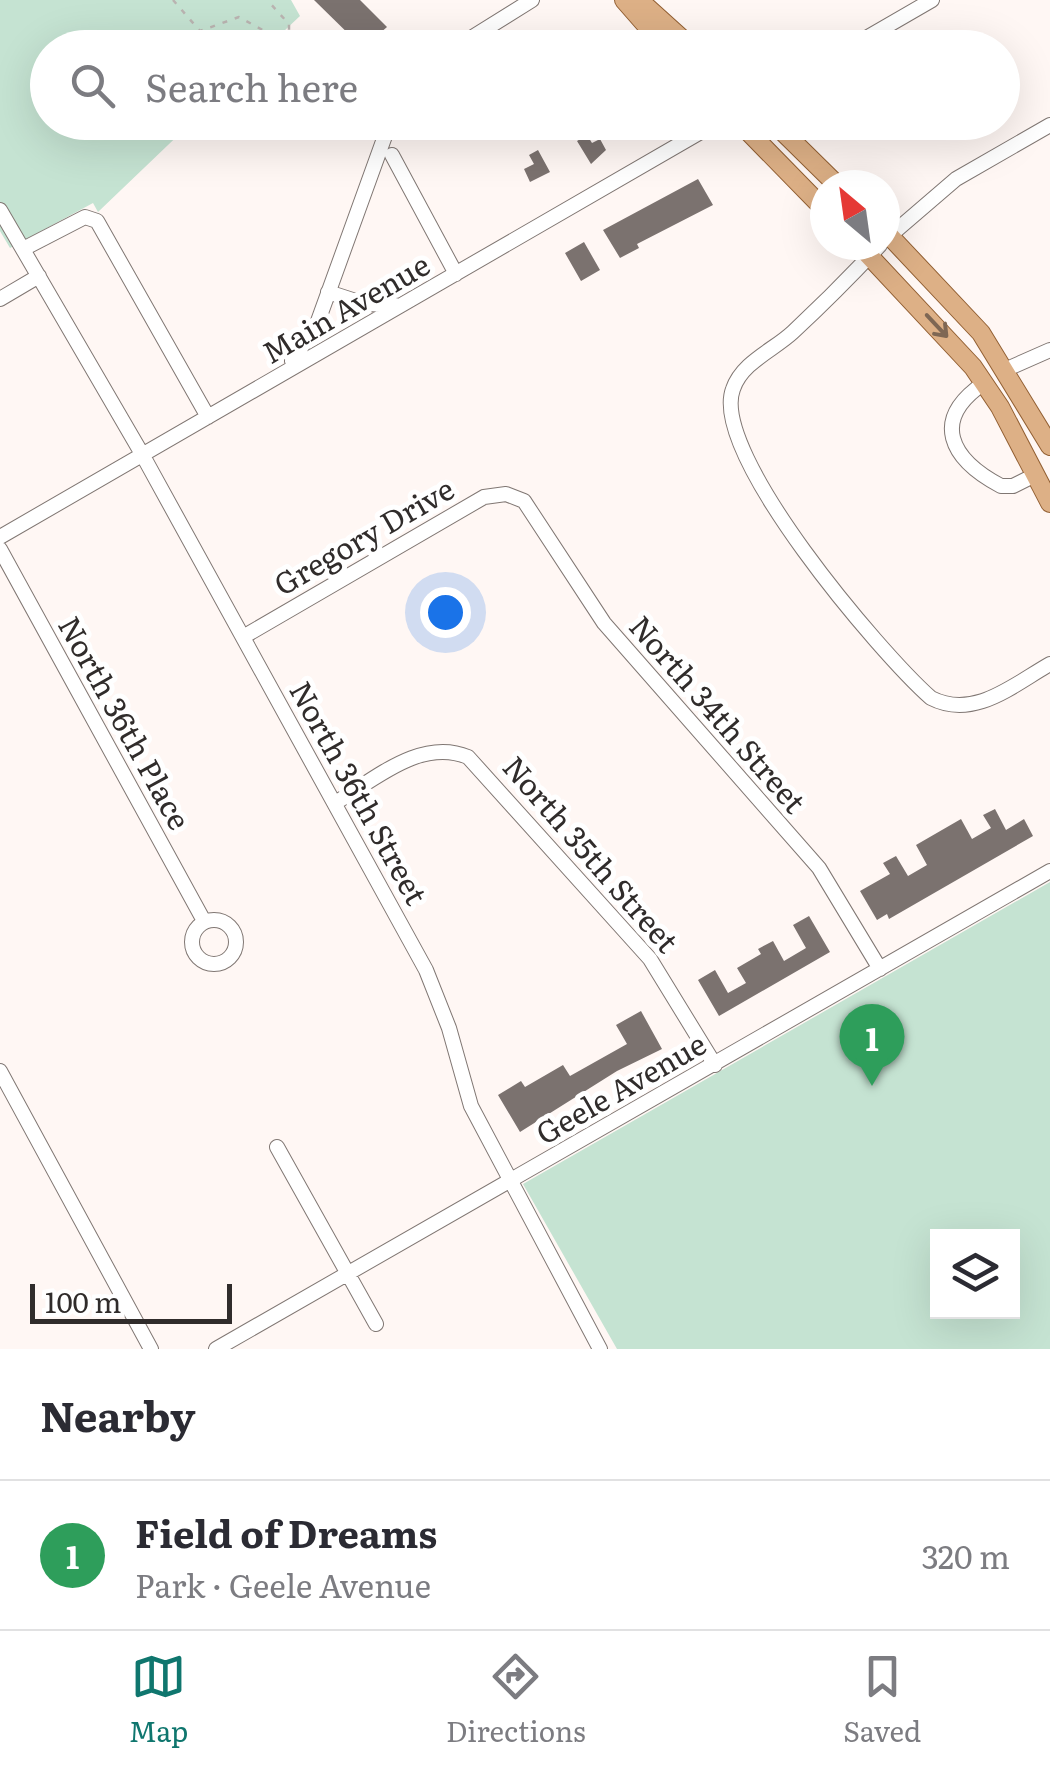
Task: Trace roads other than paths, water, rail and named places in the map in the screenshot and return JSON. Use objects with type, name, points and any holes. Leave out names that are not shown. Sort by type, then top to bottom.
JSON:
[{"type":"main road","points":[[624,0],[650,30]]},
{"type":"main road","points":[[639,0],[672,30]]},
{"type":"main road","points":[[757,140],[810,195]]},
{"type":"main road","points":[[791,140],[822,170]]},
{"type":"main road","points":[[891,260],[984,383],[1050,503]]},
{"type":"main road","points":[[900,260],[959,307],[1007,369],[1050,446]]},
{"type":"street","points":[[484,30],[532,0]]},
{"type":"street","points":[[881,30],[932,0]]},
{"type":"street","points":[[900,224],[956,179],[1050,125]]},
{"type":"street","points":[[280,372],[306,342],[383,140]]},
{"type":"street","name":"Main Avenue","points":[[0,537],[687,140]]},
{"type":"street","points":[[392,155],[456,274]]},
{"type":"street","name":"North 36th Street","points":[[0,210],[142,454],[426,970],[449,1028],[470,1106],[600,1349]]},
{"type":"street","points":[[23,249],[84,217],[97,221],[208,417]]},
{"type":"street","points":[[861,260],[793,332],[739,376],[730,400],[733,425],[804,556],[931,698],[955,707],[980,703],[1050,664]]},
{"type":"street","points":[[0,299],[39,276]]},
{"type":"street","points":[[328,292],[365,304],[401,304]]},
{"type":"street","points":[[1007,369],[1050,350]]},
{"type":"street","points":[[984,383],[966,396],[954,413],[951,430],[956,448],[1000,486],[1013,486],[1035,475]]},
{"type":"street","name":"Gregory Drive","points":[[243,636],[484,497],[514,496]]},
{"type":"street","name":"North 34th Street","points":[[514,496],[538,515],[604,623],[820,868],[880,969]]},
{"type":"street","name":"North 36th Place","points":[[0,549],[204,922]]},
{"type":"street","name":"North 35th Street","points":[[335,803],[419,755],[444,750],[468,757],[650,960],[715,1064]]},
{"type":"street","name":"Geele Avenue","points":[[216,1349],[1050,871]]},
{"type":"street","points":[[0,1071],[150,1349]]},
{"type":"street","points":[[276,1147],[376,1324]]},
{"type":"place","name":"Field of Dreams","points":[[872,1086]]}]
